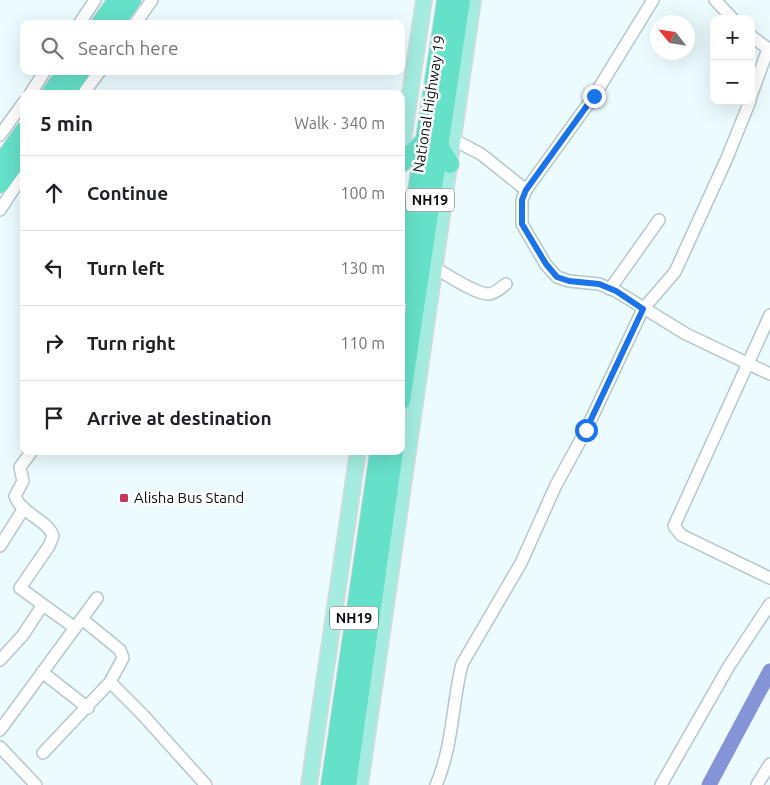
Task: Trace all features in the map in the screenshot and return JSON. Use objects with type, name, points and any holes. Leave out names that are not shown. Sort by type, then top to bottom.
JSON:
[{"type":"highway","points":[[103,20],[117,0]]},
{"type":"highway","points":[[118,20],[132,0]]},
{"type":"highway","name":"National Highway 19","points":[[405,279],[438,142],[446,0]]},
{"type":"highway","name":"NH19","points":[[405,373],[438,142],[461,0]]},
{"type":"highway","points":[[53,90],[64,75]]},
{"type":"highway","points":[[68,90],[78,75]]},
{"type":"highway","points":[[0,165],[20,137]]},
{"type":"highway","points":[[405,162],[438,142],[450,164]]},
{"type":"highway","points":[[0,184],[20,156]]},
{"type":"highway","name":"NH19","points":[[330,785],[378,455]]},
{"type":"highway","name":"NH19","points":[[347,785],[393,455]]},
{"type":"main road","points":[[405,127],[424,0]]},
{"type":"main road","points":[[438,142],[473,0]]},
{"type":"main road","points":[[360,785],[450,164]]},
{"type":"main road","points":[[309,785],[357,455]]},
{"type":"street","points":[[81,20],[95,0]]},
{"type":"street","points":[[138,20],[152,0]]},
{"type":"street","points":[[653,0],[594,96],[526,190],[521,206],[522,224],[546,264],[562,280],[599,284],[686,334],[770,374]]},
{"type":"street","points":[[715,0],[729,15]]},
{"type":"street","points":[[755,39],[769,49],[755,86]]},
{"type":"street","points":[[33,90],[42,75]]},
{"type":"street","points":[[86,90],[97,75]]},
{"type":"street","points":[[436,785],[449,746],[462,664],[521,563],[556,485],[586,430],[643,309],[675,272],[727,158],[748,105]]},
{"type":"street","points":[[0,135],[20,108]]},
{"type":"street","points":[[438,142],[489,159],[526,190]]},
{"type":"street","points":[[0,210],[20,179]]},
{"type":"street","points":[[610,289],[659,220]]},
{"type":"street","points":[[435,268],[478,291],[488,294],[496,292],[506,284]]},
{"type":"street","points":[[770,315],[674,526],[681,535],[770,578]]},
{"type":"street","points":[[29,455],[20,467],[23,481],[15,496],[24,508],[50,530],[53,536],[49,546],[20,585],[22,591],[42,606],[78,623],[123,654],[121,664],[110,682],[88,708],[43,753]]},
{"type":"street","points":[[0,546],[24,508]]},
{"type":"street","points":[[0,730],[97,598]]},
{"type":"street","points":[[661,785],[728,666],[770,604]]},
{"type":"street","points":[[0,660],[23,635],[42,606]]},
{"type":"street","points":[[42,672],[88,708]]},
{"type":"street","points":[[110,682],[142,714],[206,785]]},
{"type":"street","points":[[0,748],[36,785]]},
{"type":"street","points":[[757,785],[770,764]]},
{"type":"waterway","points":[[709,785],[770,671]]},
{"type":"place","name":"Alisha Bus Stand","points":[[124,498]]},
{"type":"route","points":[[586,430],[643,309],[616,291],[599,284],[562,280],[557,277],[527,236],[522,224],[521,212],[522,200],[526,190],[594,96]]}]
